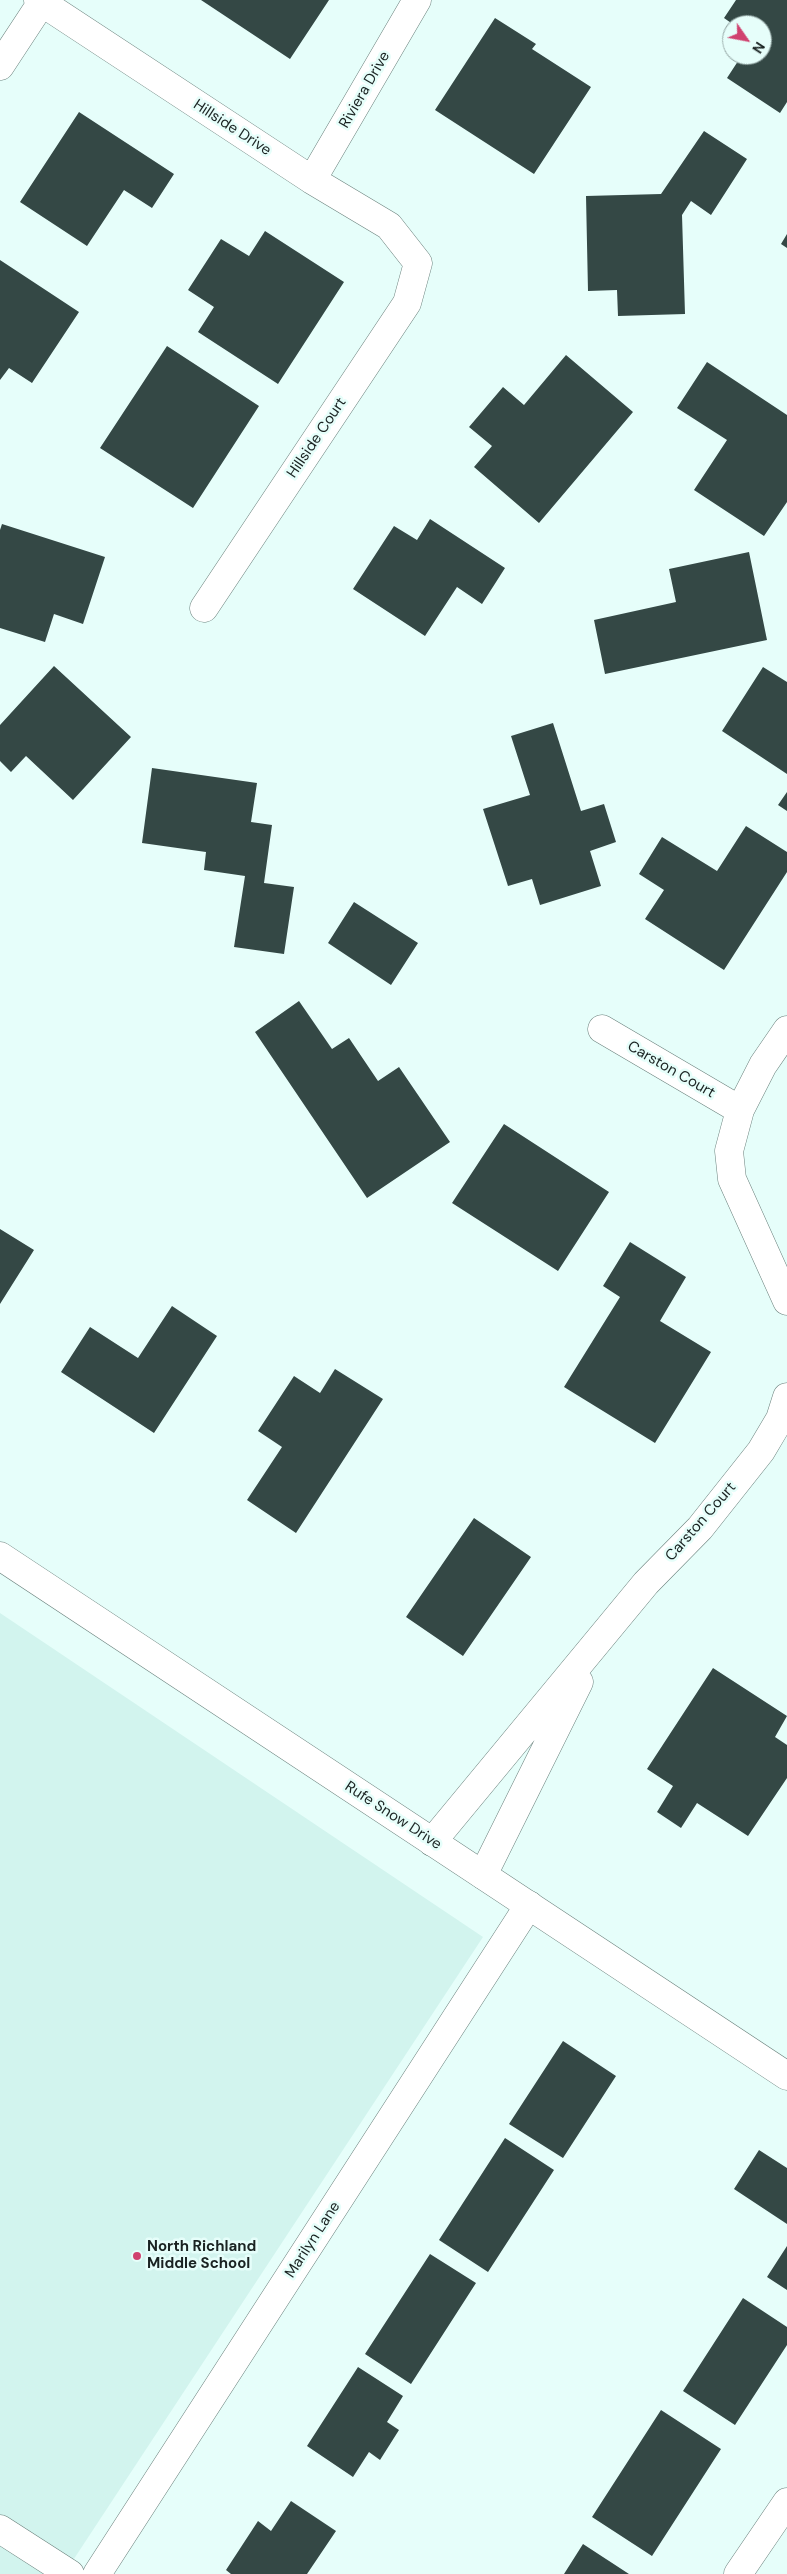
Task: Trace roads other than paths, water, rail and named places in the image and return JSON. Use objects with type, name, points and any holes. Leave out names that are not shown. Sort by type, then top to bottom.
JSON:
[{"type":"street","name":"Riviera Drive","points":[[312,180],[417,0]]},
{"type":"street","name":"Hillside Drive","points":[[40,1],[312,180],[389,226],[418,263]]},
{"type":"street","points":[[0,66],[40,1]]},
{"type":"street","name":"Hillside Court","points":[[204,608],[407,303],[418,263]]},
{"type":"street","name":"Carston Court","points":[[602,1029],[740,1110]]},
{"type":"street","points":[[787,1030],[763,1065],[740,1110],[729,1151],[732,1179],[787,1301]]},
{"type":"street","name":"Carston Court","points":[[432,1842],[646,1584],[700,1528],[761,1451],[780,1419],[787,1397]]},
{"type":"street","name":"Rufe Snow Drive","points":[[0,1556],[787,2076]]},
{"type":"street","name":"Carston Court","points":[[483,1874],[601,1638]]},
{"type":"street","name":"Marilyn Lane","points":[[97,2574],[529,1905]]},
{"type":"street","points":[[738,2574],[787,2502]]},
{"type":"street","points":[[0,2529],[70,2574]]},
{"type":"place","name":"North Richland Middle School","points":[[137,2256]]}]
